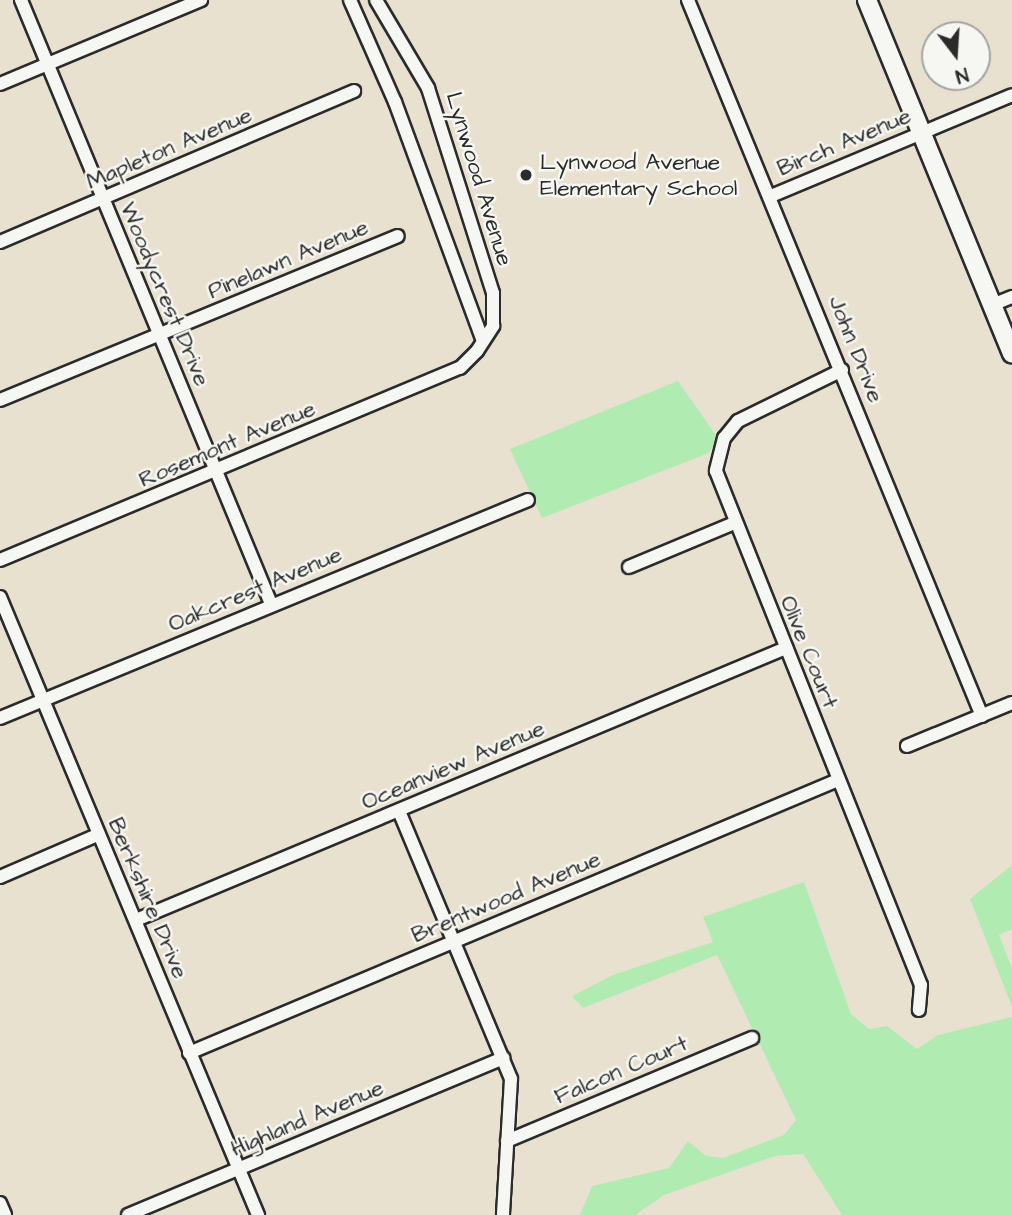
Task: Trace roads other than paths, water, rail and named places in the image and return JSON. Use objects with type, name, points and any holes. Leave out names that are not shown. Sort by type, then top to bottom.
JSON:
[{"type":"street","name":"Woodycrest Drive","points":[[21,0],[271,604]]},
{"type":"street","points":[[0,84],[201,0]]},
{"type":"street","name":"Lynwood Avenue","points":[[350,0],[395,102],[482,339]]},
{"type":"street","name":"Lynwood Avenue","points":[[376,0],[428,88],[453,154],[493,293],[493,326],[468,362]]},
{"type":"street","name":"John Drive","points":[[688,0],[771,196],[982,716]]},
{"type":"street","points":[[867,0],[919,133],[1012,353]]},
{"type":"street","name":"Mapleton Avenue","points":[[0,242],[354,91]]},
{"type":"street","name":"Birch Avenue","points":[[771,196],[1012,95]]},
{"type":"street","name":"Pinelawn Avenue","points":[[0,400],[397,236]]},
{"type":"street","points":[[992,305],[1012,297]]},
{"type":"street","name":"Rosemont Avenue","points":[[0,560],[216,472],[468,362]]},
{"type":"street","name":"Olive Court","points":[[842,370],[760,408],[724,438],[716,471],[734,523],[921,985],[919,1010]]},
{"type":"street","name":"Oakcrest Avenue","points":[[0,718],[528,500]]},
{"type":"street","points":[[629,566],[734,523]]},
{"type":"street","name":"Berkshire Drive","points":[[0,597],[97,835],[136,920],[258,1215]]},
{"type":"street","name":"Oceanview Avenue","points":[[136,920],[786,648]]},
{"type":"street","points":[[907,746],[1012,703]]},
{"type":"street","name":"Brentwood Avenue","points":[[189,1053],[838,780]]},
{"type":"street","points":[[399,811],[511,1079],[503,1215]]},
{"type":"street","points":[[0,877],[97,835]]},
{"type":"street","name":"Falcon Court","points":[[507,1141],[752,1038]]},
{"type":"street","name":"Highland Avenue","points":[[128,1215],[503,1058]]},
{"type":"street","points":[[0,1203],[5,1215]]},
{"type":"place","name":"Lynwood Avenue Elementary School","points":[[526,175]]}]
